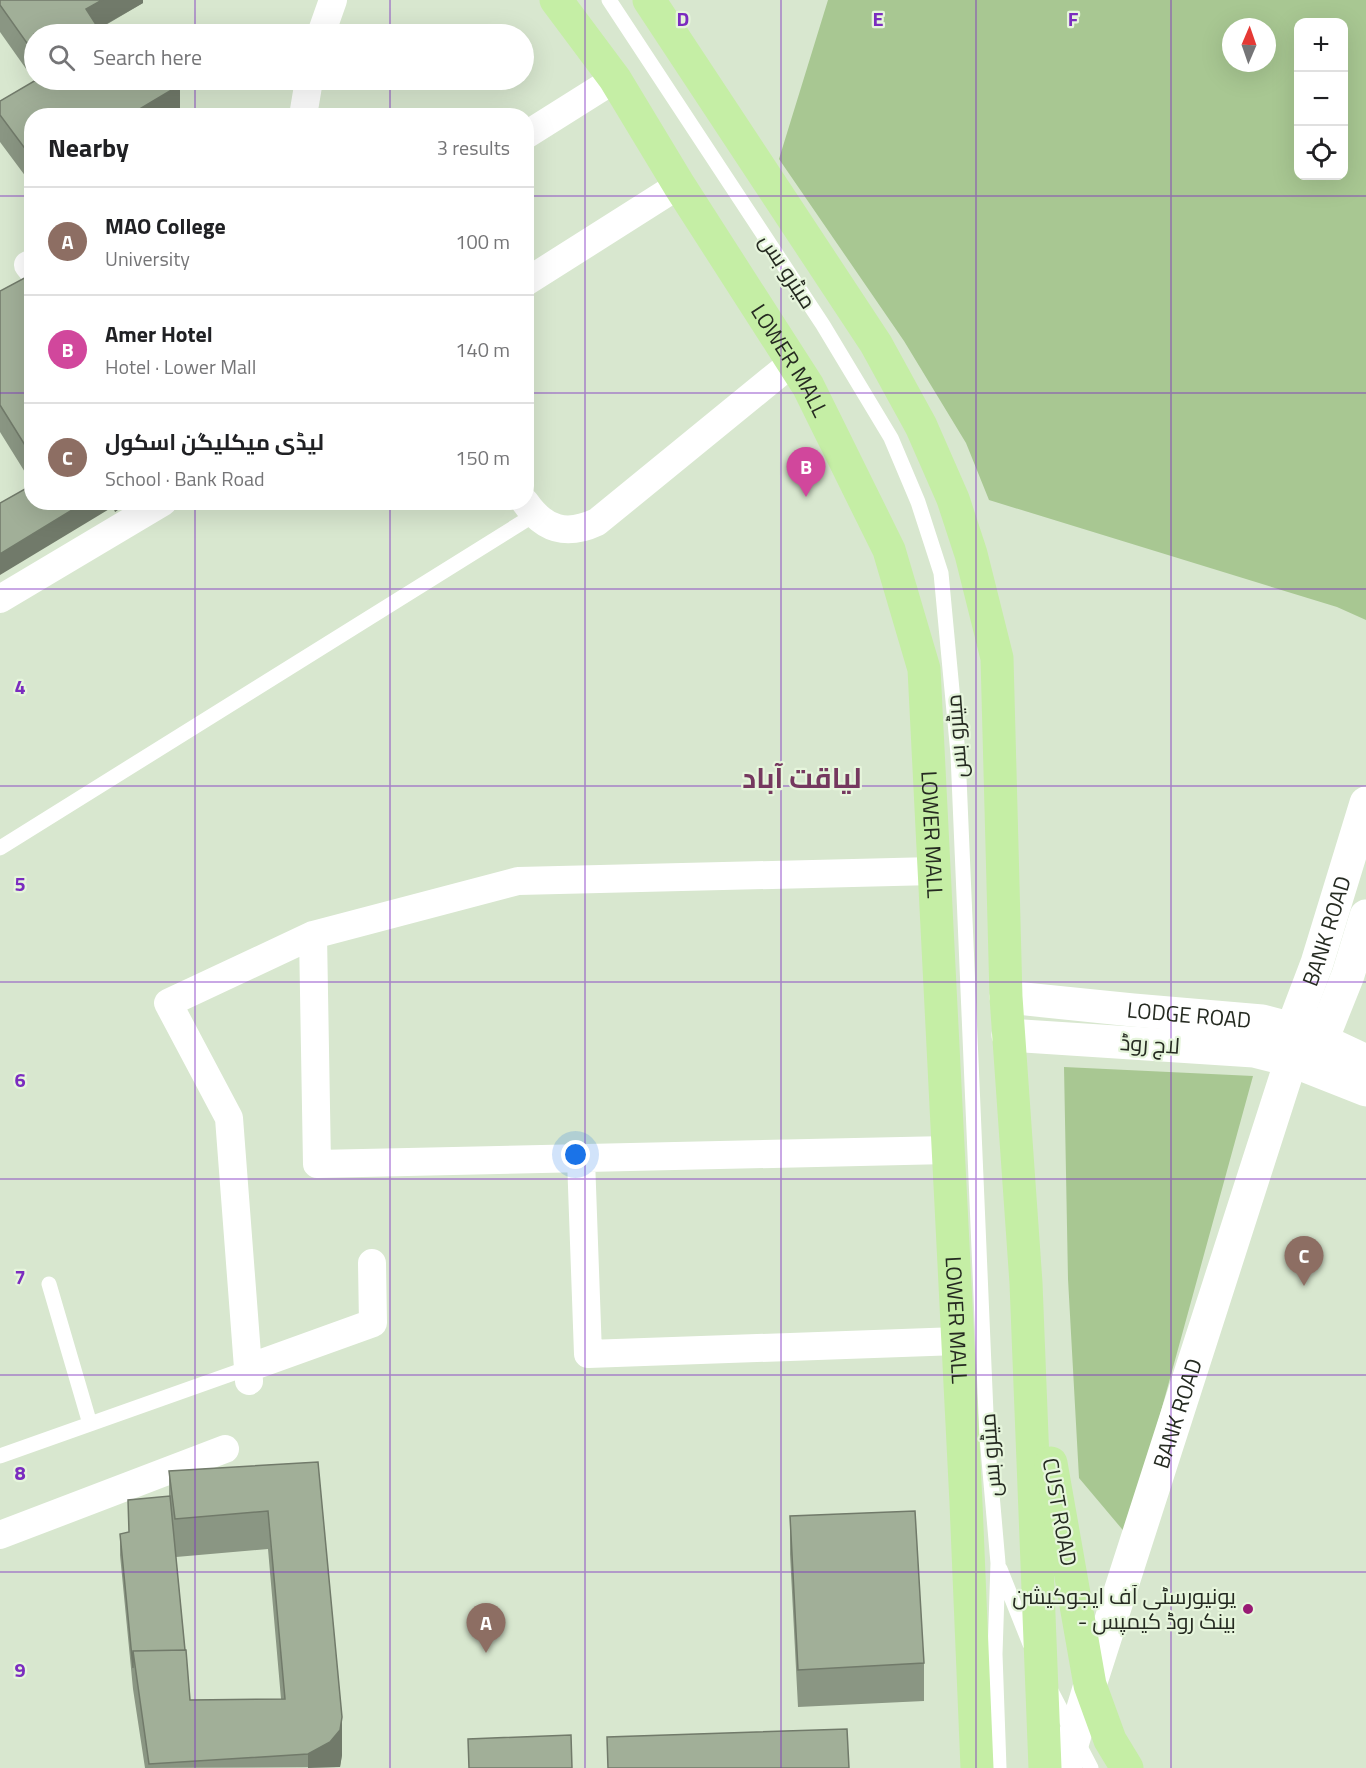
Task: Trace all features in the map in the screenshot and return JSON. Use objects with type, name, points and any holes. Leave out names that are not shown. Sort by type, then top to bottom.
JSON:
[{"type":"main road","name":"LOWER MALL","points":[[556,0],[615,79],[679,185],[808,386],[889,550],[924,669],[977,1768]]},
{"type":"main road","points":[[649,0],[876,344],[921,426],[953,499],[971,554],[997,658],[1006,997],[1026,1283],[1045,1768]]},
{"type":"main road","name":"CUST ROAD","points":[[1026,1283],[1054,1485],[1090,1685],[1110,1740],[1127,1768]]},
{"type":"street","points":[[325,24],[333,0]]},
{"type":"street","points":[[534,130],[615,79]]},
{"type":"street","points":[[304,108],[307,90]]},
{"type":"street","points":[[534,277],[679,185]]},
{"type":"street","points":[[531,510],[546,524],[564,530],[582,529],[597,522],[793,362]]},
{"type":"street","points":[[0,599],[150,510]]},
{"type":"street","name":"BANK ROAD","points":[[1065,1768],[1090,1685],[1302,1043],[1317,963],[1366,803]]},
{"type":"street","points":[[372,1263],[373,1323],[249,1374],[229,1118],[168,1003],[312,935],[518,881],[934,871]]},
{"type":"street","name":"BANK ROAD","points":[[1302,1043],[1348,975],[1366,916]]},
{"type":"street","points":[[312,935],[317,1164],[948,1150]]},
{"type":"street","name":"LODGE ROAD","points":[[1006,997],[1262,1021],[1302,1043],[1366,1090]]},
{"type":"street","name":"لاج روڈ","points":[[1008,1035],[1254,1051],[1302,1043]]},
{"type":"street","name":"LODGE ROAD","points":[[1302,1043],[1366,1061]]},
{"type":"street","points":[[581,1159],[588,1354],[958,1341]]},
{"type":"street","points":[[0,1535],[225,1449]]},
{"type":"lane","name":"میٹرو بس","points":[[609,0],[817,316],[891,438],[918,502],[941,573],[958,754],[987,1437],[998,1563],[995,1654],[999,1768]]},
{"type":"lane","points":[[0,848],[528,510]]},
{"type":"lane","points":[[49,1284],[90,1424]]},
{"type":"lane","points":[[0,1456],[90,1424],[249,1374]]},
{"type":"lane","name":"میٹرو بس","points":[[998,1563],[1047,1681],[1091,1768]]},
{"type":"green space","points":[[828,0],[1366,0],[1366,620],[1337,607],[989,500],[966,443],[904,341],[779,159]]},
{"type":"green space","points":[[1064,1067],[1253,1076],[1127,1535],[1079,1478],[1068,1279]]},
{"type":"building","points":[[0,0],[102,0],[86,9],[96,24],[24,24],[24,39],[0,5]]},
{"type":"building","points":[[24,87],[24,90],[172,90],[141,108],[24,108],[24,147],[0,115],[0,101]]},
{"type":"building","points":[[24,278],[24,444],[0,405],[0,291]]},
{"type":"building","points":[[24,490],[24,510],[72,510],[0,554],[0,503]]},
{"type":"building","points":[[318,1462],[342,1717],[340,1730],[330,1742],[308,1754],[149,1764],[133,1651],[186,1650],[190,1700],[285,1699],[268,1511],[175,1519],[169,1471]]},
{"type":"building","points":[[170,1496],[185,1650],[133,1651],[133,1668],[120,1534],[129,1532],[128,1500]]},
{"type":"building","points":[[915,1511],[924,1663],[798,1670],[790,1516]]},
{"type":"building","points":[[847,1729],[849,1768],[608,1768],[607,1737]]},
{"type":"building","points":[[571,1735],[572,1768],[469,1768],[468,1739]]},
{"type":"place","name":"Amer Hotel","points":[[806,497]]},
{"type":"place","name":"لیڈی میکلیگن اسکول","points":[[1304,1286]]},
{"type":"place","name":"یونیورسٹی آف ایجوکیشن - بینک روڈ کیمپس","points":[[1248,1609]]},
{"type":"place","name":"MAO College","points":[[486,1653]]},
{"type":"district","name":"لیاقت آباد","points":[[802,778]]}]
